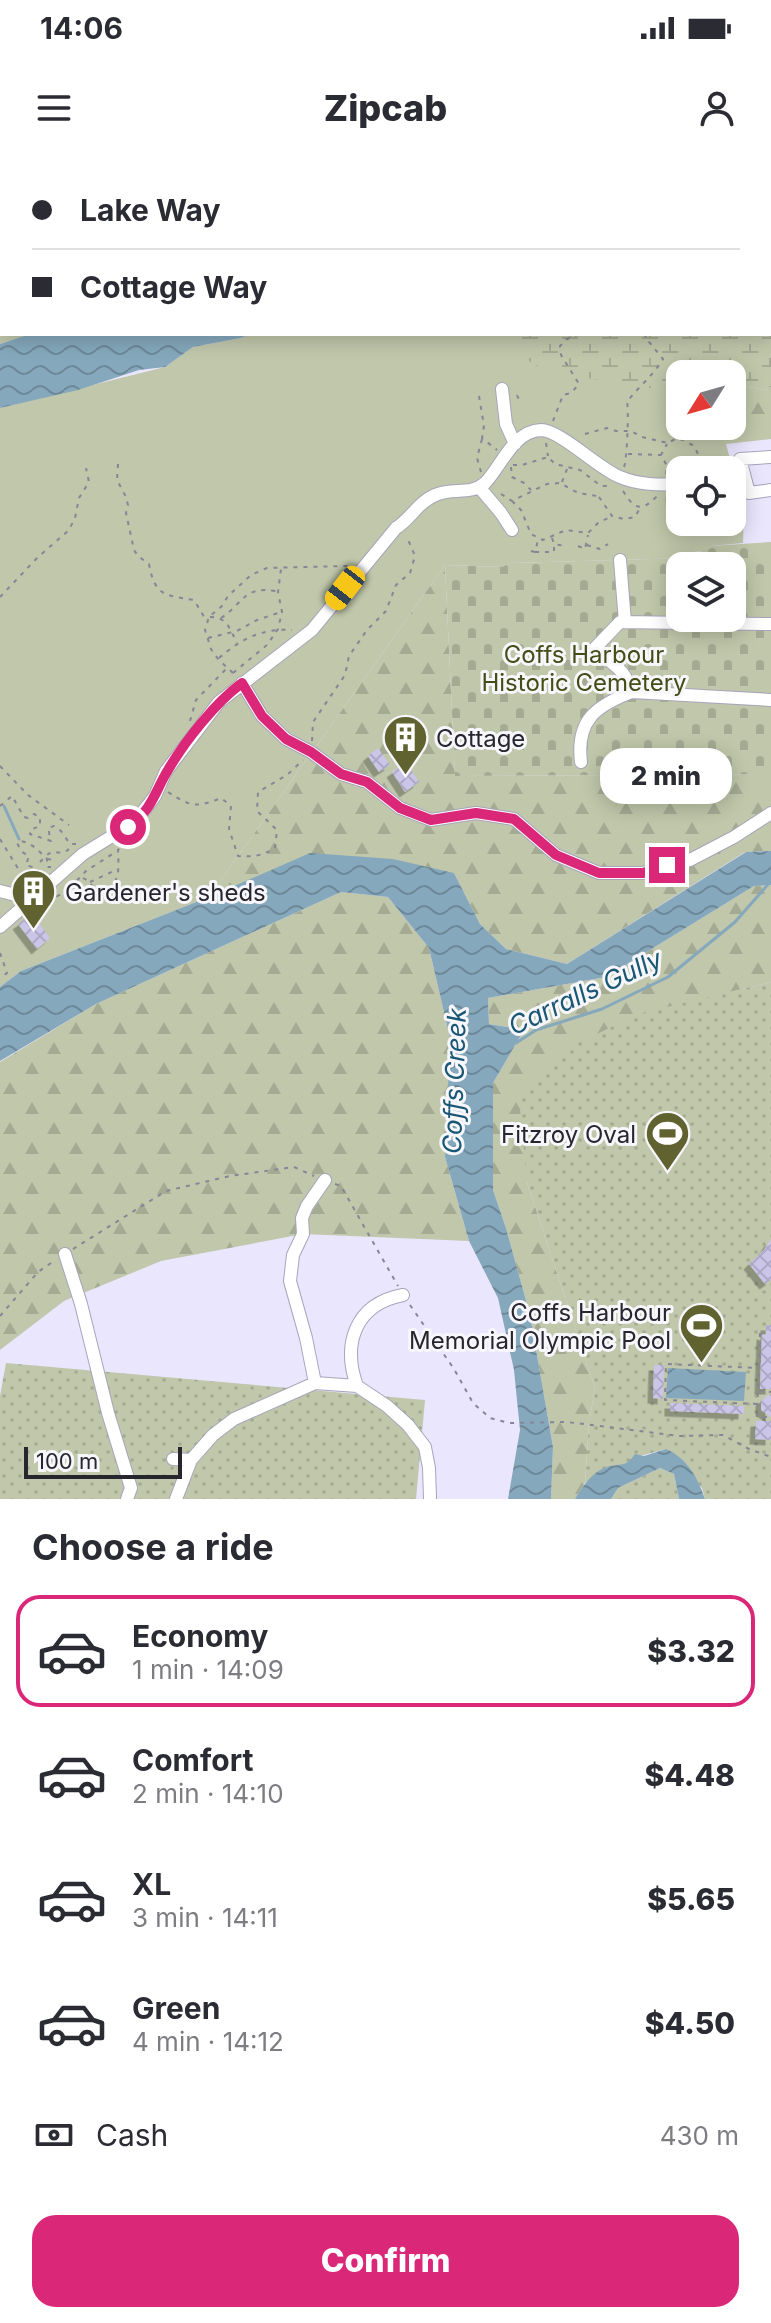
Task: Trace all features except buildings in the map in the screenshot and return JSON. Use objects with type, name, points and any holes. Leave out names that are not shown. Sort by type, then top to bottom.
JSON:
[{"type":"lane","points":[[502,389],[506,424],[515,444]]},
{"type":"lane","points":[[0,927],[72,862],[135,822],[147,809],[166,771],[219,702],[312,630],[396,528],[436,494],[483,483],[508,460],[515,444],[528,434],[550,428],[619,479],[666,484]]},
{"type":"lane","points":[[771,457],[740,459],[749,493],[771,490]]},
{"type":"lane","points":[[483,483],[512,530]]},
{"type":"lane","points":[[620,560],[625,622]]},
{"type":"lane","points":[[632,692],[622,670],[595,648],[620,622],[771,624]]},
{"type":"lane","points":[[242,683],[262,716],[286,739],[311,752],[341,774],[367,782],[400,808],[431,820],[476,813],[514,819],[556,855],[599,873],[643,873],[690,860],[771,813]]},
{"type":"lane","points":[[581,762],[580,735],[588,721],[600,708],[632,692],[771,700]]},
{"type":"lane","points":[[0,891],[31,899]]},
{"type":"lane","points":[[315,1383],[290,1281],[293,1255],[303,1234],[302,1218],[325,1180]]},
{"type":"lane","points":[[65,1254],[131,1488],[127,1499]]},
{"type":"lane","points":[[357,1386],[351,1354],[355,1328],[366,1313],[383,1301],[403,1295]]},
{"type":"lane","points":[[176,1499],[191,1460],[213,1435],[234,1419],[315,1383],[357,1386],[408,1425],[425,1447],[430,1499]]},
{"type":"lane","points":[[173,1459],[191,1460]]},
{"type":"path","points":[[575,336],[560,346],[559,352],[579,384],[571,393],[563,395],[546,443],[548,457],[555,464],[580,470],[601,486]]},
{"type":"path","points":[[597,496],[601,486],[619,479],[626,464],[626,431],[630,412],[627,402],[663,359],[646,336]]},
{"type":"path","points":[[517,395],[519,400]]},
{"type":"path","points":[[479,396],[484,426],[477,461],[483,483],[521,510],[531,534],[538,539],[546,540],[566,530],[588,533]]},
{"type":"path","points":[[585,434],[602,428],[668,443]]},
{"type":"path","points":[[482,438],[508,460],[522,465],[548,457]]},
{"type":"path","points":[[661,455],[668,443],[681,440],[697,448],[699,456]]},
{"type":"path","points":[[627,454],[661,455]]},
{"type":"path","points":[[661,455],[667,466],[664,479]]},
{"type":"path","points":[[508,460],[512,477],[532,491]]},
{"type":"path","points":[[118,464],[117,480],[128,505],[126,513],[134,550],[149,564],[151,579],[158,587],[168,596],[194,600],[206,621]]},
{"type":"path","points":[[0,597],[69,530],[79,498],[89,482],[86,468]]},
{"type":"path","points":[[562,483],[568,468]]},
{"type":"path","points":[[619,479],[633,505],[640,507],[662,491]]},
{"type":"path","points":[[512,501],[547,484],[562,483],[578,493],[597,496],[612,516],[632,518],[641,511],[640,507]]},
{"type":"path","points":[[578,546],[585,549],[588,533],[612,516]]},
{"type":"path","points":[[160,787],[183,802],[201,806],[221,798],[231,806],[229,829],[238,856],[265,855],[275,848],[277,830],[257,811],[258,792],[287,775],[311,752],[313,722],[345,675],[349,656],[367,630],[386,611],[396,585],[410,573],[415,556],[402,525]]},
{"type":"path","points":[[538,539],[533,552],[554,552],[552,538]]},
{"type":"path","points":[[554,544],[565,546]]},
{"type":"path","points":[[587,545],[600,549],[608,544]]},
{"type":"path","points":[[242,683],[218,659],[205,630],[206,621],[228,596],[251,575],[267,568],[364,565]]},
{"type":"path","points":[[233,673],[267,645],[278,629],[282,612],[278,592],[281,568]]},
{"type":"path","points":[[221,618],[248,593],[263,589],[278,592]]},
{"type":"path","points":[[207,638],[282,612]]},
{"type":"path","points":[[209,617],[221,618],[228,623],[237,643]]},
{"type":"path","points":[[218,659],[237,643],[263,631],[312,630]]},
{"type":"path","points":[[0,766],[28,795],[69,825]]},
{"type":"path","points":[[0,806],[12,796],[24,817],[34,814],[40,817],[40,826],[30,830],[30,834],[51,841],[47,830],[54,826],[70,844]]},
{"type":"path","points":[[31,899],[49,902],[69,889],[86,871],[118,850],[131,836]]},
{"type":"path","points":[[0,839],[26,879],[33,879],[39,871],[26,865],[30,858],[19,848],[18,841],[26,842],[46,858]]},
{"type":"path","points":[[70,844],[97,845]]},
{"type":"path","points":[[40,862],[54,850],[63,853],[68,850],[70,844]]},
{"type":"path","points":[[69,889],[86,898],[100,898],[120,874],[118,850]]},
{"type":"path","points":[[90,882],[119,869]]},
{"type":"path","points":[[10,881],[16,883],[22,875]]},
{"type":"path","points":[[82,877],[90,882],[100,898]]},
{"type":"path","points":[[0,953],[7,973],[0,978]]},
{"type":"path","points":[[0,967],[4,964]]},
{"type":"path","points":[[0,1316],[38,1272],[166,1191],[230,1176],[294,1167],[341,1186],[403,1295],[454,1369],[473,1403],[490,1418],[509,1423],[567,1422],[680,1436],[723,1435],[771,1457]]},
{"type":"path","points":[[760,1333],[757,1417],[771,1417]]},
{"type":"path","points":[[757,1404],[665,1400],[665,1376],[666,1364],[759,1368]]},
{"type":"path","points":[[758,1391],[771,1392]]},
{"type":"green space","points":[[0,336],[25,336],[0,344]]},
{"type":"green space","points":[[246,336],[717,336],[694,360],[666,360],[666,440],[726,440],[729,456],[666,456],[666,536],[743,536],[743,543],[711,546],[705,551],[666,552],[666,559],[510,563],[502,567],[445,565],[209,897],[21,971],[0,987],[0,408],[165,367],[193,347]]},
{"type":"green space","points":[[508,336],[771,336],[771,387],[765,390],[746,387],[746,360],[666,360],[666,386],[648,388],[557,373],[532,364]]},
{"type":"green space","points":[[746,387],[765,390],[771,387],[771,439],[726,444],[726,440],[746,440]]},
{"type":"green space","name":"Coffs Harbour Historic Cemetery","points":[[771,542],[771,774],[455,776],[445,565],[502,567],[510,563],[666,559],[666,632],[746,632],[746,552],[699,552],[711,546]]},
{"type":"green space","points":[[445,565],[455,776],[771,774],[771,851],[745,852],[567,964],[506,949],[480,924],[454,873],[209,897]]},
{"type":"green space","points":[[771,885],[771,982],[638,1015],[527,1182],[595,1388],[585,1483],[575,1499],[551,1499],[553,1447],[530,1315],[493,1190],[493,1083],[524,1030],[489,1024],[488,998],[606,977],[754,886]]},
{"type":"green space","points":[[341,892],[388,897],[429,948],[450,1038],[445,1157],[469,1241],[303,1234],[161,1261],[64,1301],[0,1350],[0,1062],[96,1004]]},
{"type":"green space","points":[[771,982],[771,1499],[705,1499],[702,1488],[666,1449],[640,1456],[618,1467],[607,1467],[585,1483],[595,1388],[527,1182],[519,1098],[560,1052],[638,1014]]},
{"type":"green space","points":[[6,1363],[425,1400],[416,1499],[0,1499],[0,1396]]},
{"type":"green space","points":[[660,1468],[674,1474],[679,1499],[611,1499],[618,1488]]},
{"type":"water","points":[[24,336],[246,336],[193,347],[165,367],[139,370],[78,390],[0,408],[0,344]]},
{"type":"water","name":"Coffs Creek","points":[[771,851],[771,885],[754,886],[606,977],[488,998],[489,1024],[524,1030],[493,1083],[493,1190],[530,1315],[553,1447],[551,1499],[508,1499],[520,1430],[514,1370],[498,1298],[469,1241],[445,1157],[450,1038],[429,948],[388,897],[341,892],[96,1004],[0,1061],[0,987],[21,971],[209,897],[310,853],[393,859],[454,873],[480,924],[506,949],[567,964],[746,852]]},
{"type":"water","points":[[668,1368],[746,1372],[744,1401],[666,1398]]},
{"type":"water","points":[[666,1449],[691,1470],[705,1499],[679,1499],[674,1474],[660,1468],[618,1488],[611,1499],[575,1499],[588,1480],[602,1469],[625,1463],[635,1454],[644,1456]]},
{"type":"waterway","points":[[4,806],[19,839]]},
{"type":"waterway","name":"Carralls Gully","points":[[516,1043],[536,1030],[602,1009],[668,977],[735,922],[771,881]]},
{"type":"place","name":"Cottage","points":[[405,777]]},
{"type":"place","name":"Gardener's sheds","points":[[34,931]]},
{"type":"place","name":"Fitzroy Oval","points":[[667,1173]]},
{"type":"place","name":"Coffs Harbour Memorial Olympic Pool","points":[[702,1365]]},
{"type":"route","points":[[128,827],[147,809],[166,771],[188,741],[219,702],[242,683],[262,716],[286,739],[311,752],[341,774],[367,782],[400,808],[431,820],[476,813],[514,819],[556,855],[599,873],[643,873],[667,865]]}]
